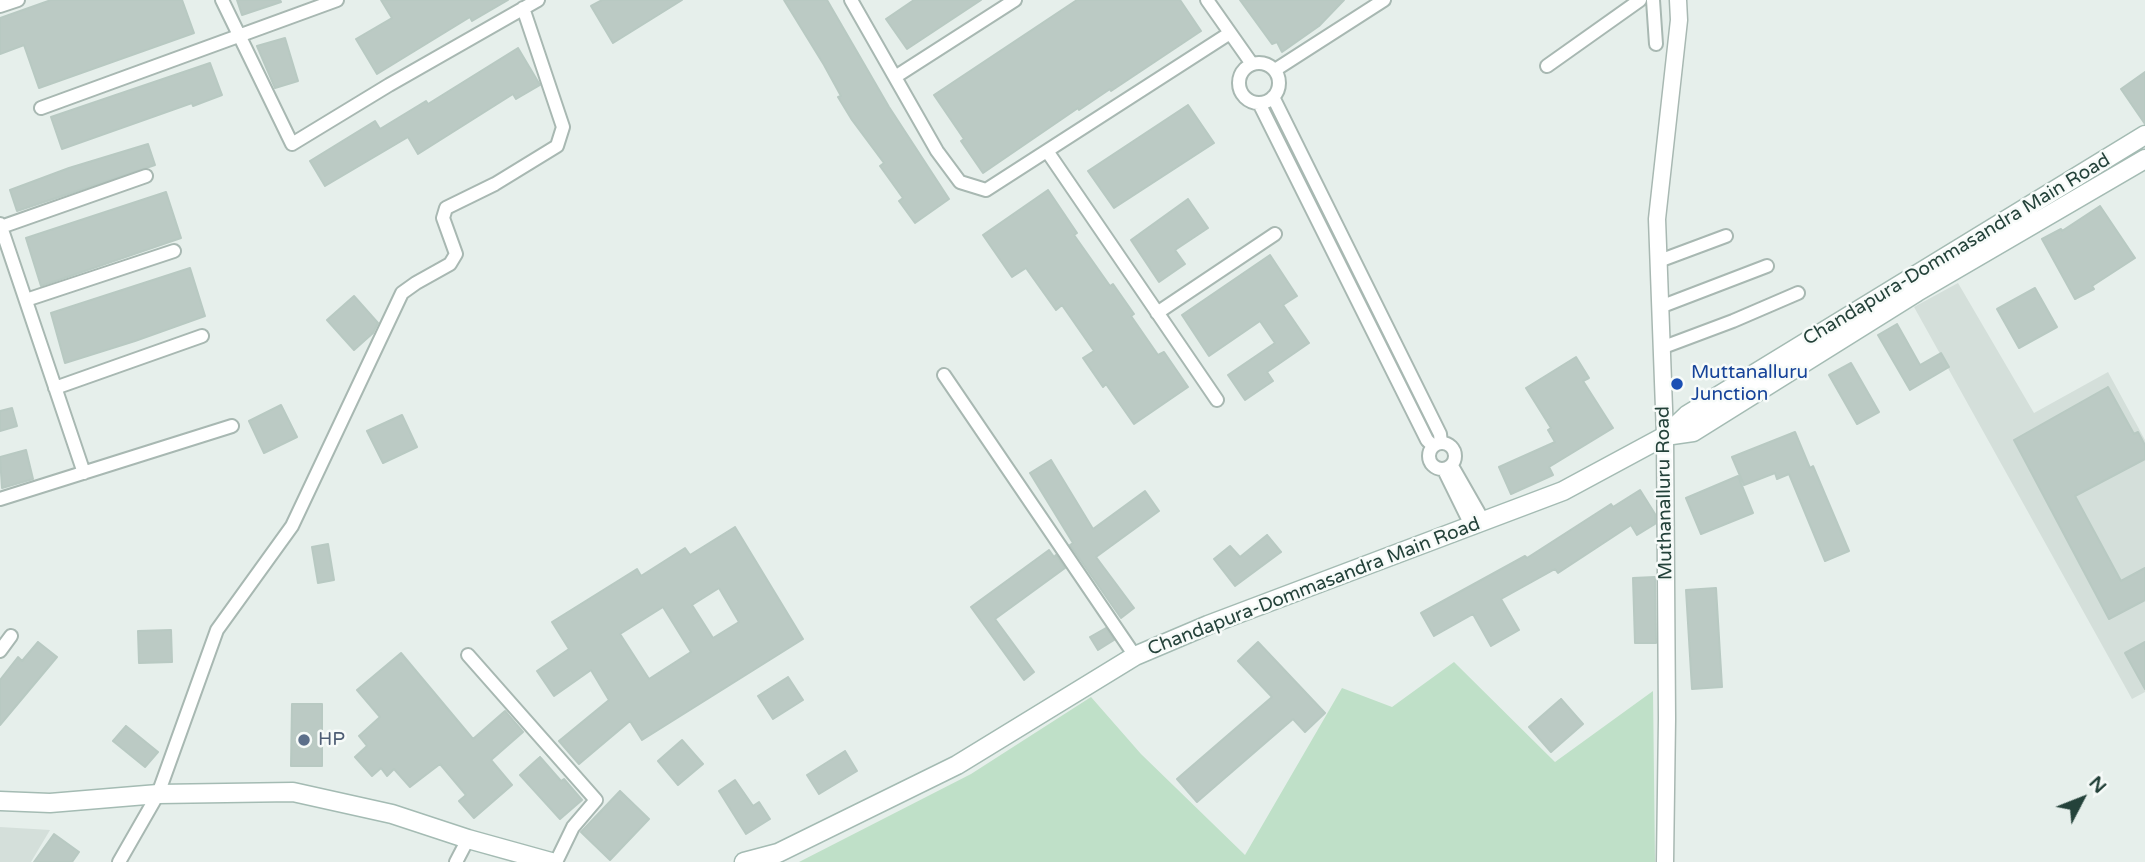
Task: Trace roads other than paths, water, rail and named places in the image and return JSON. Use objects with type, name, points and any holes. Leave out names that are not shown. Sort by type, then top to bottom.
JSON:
[{"type":"main road","name":"Chandapura-Dommasandra Main Road","points":[[744,862],[778,853],[957,765],[1135,656],[1208,625],[1563,491],[1665,436],[1687,415],[2145,135]]},
{"type":"main road","name":"Chandapura-Dommasandra Main Road","points":[[1665,436],[1693,432],[1872,319],[2145,159]]},
{"type":"main road","points":[[0,801],[51,803],[158,794],[293,792],[392,814],[468,839],[553,862]]},
{"type":"street","points":[[0,6],[18,0]]},
{"type":"street","points":[[222,0],[292,144],[538,0]]},
{"type":"street","points":[[41,108],[337,0]]},
{"type":"street","points":[[851,0],[937,151],[960,182],[986,190],[1230,33]]},
{"type":"street","points":[[895,77],[1015,0]]},
{"type":"street","points":[[1207,0],[1252,64]]},
{"type":"street","points":[[1275,70],[1384,0]]},
{"type":"street","points":[[1547,66],[1640,0]]},
{"type":"street","points":[[1653,0],[1656,44]]},
{"type":"street","name":"Muthanalluru Road","points":[[1665,862],[1665,436],[1657,219],[1678,34],[1678,0]]},
{"type":"street","points":[[119,862],[158,794],[217,630],[292,526],[402,293],[450,264],[456,254],[443,218],[446,208],[495,184],[557,146],[563,127],[523,8]]},
{"type":"street","points":[[1252,64],[1268,65],[1275,70],[1279,79],[1278,89],[1272,97],[1259,103],[1251,101],[1240,90],[1241,75],[1252,64]]},
{"type":"street","points":[[1272,97],[1440,434],[1437,444],[1429,453],[1430,462],[1436,468],[1448,468]]},
{"type":"street","points":[[1259,103],[1427,440],[1437,444],[1447,443],[1456,453],[1448,468]]},
{"type":"street","points":[[1047,151],[1217,400]]},
{"type":"street","points":[[84,473],[0,225],[146,176]]},
{"type":"street","points":[[1157,313],[1275,234]]},
{"type":"street","points":[[1658,261],[1726,236]]},
{"type":"street","points":[[26,300],[174,251]]},
{"type":"street","points":[[1660,307],[1767,266]]},
{"type":"street","points":[[1661,348],[1798,293]]},
{"type":"street","points":[[55,388],[202,336]]},
{"type":"street","points":[[944,375],[1135,656]]},
{"type":"street","points":[[0,499],[232,426]]},
{"type":"street","points":[[1448,468],[1478,525]]},
{"type":"street","points":[[0,651],[11,636]]},
{"type":"street","points":[[468,655],[596,800],[572,827],[553,862]]},
{"type":"street","points":[[456,862],[468,839]]},
{"type":"place","name":"Muttanalluru Junction","points":[[1677,384]]},
{"type":"place","name":"HP","points":[[304,740]]}]
